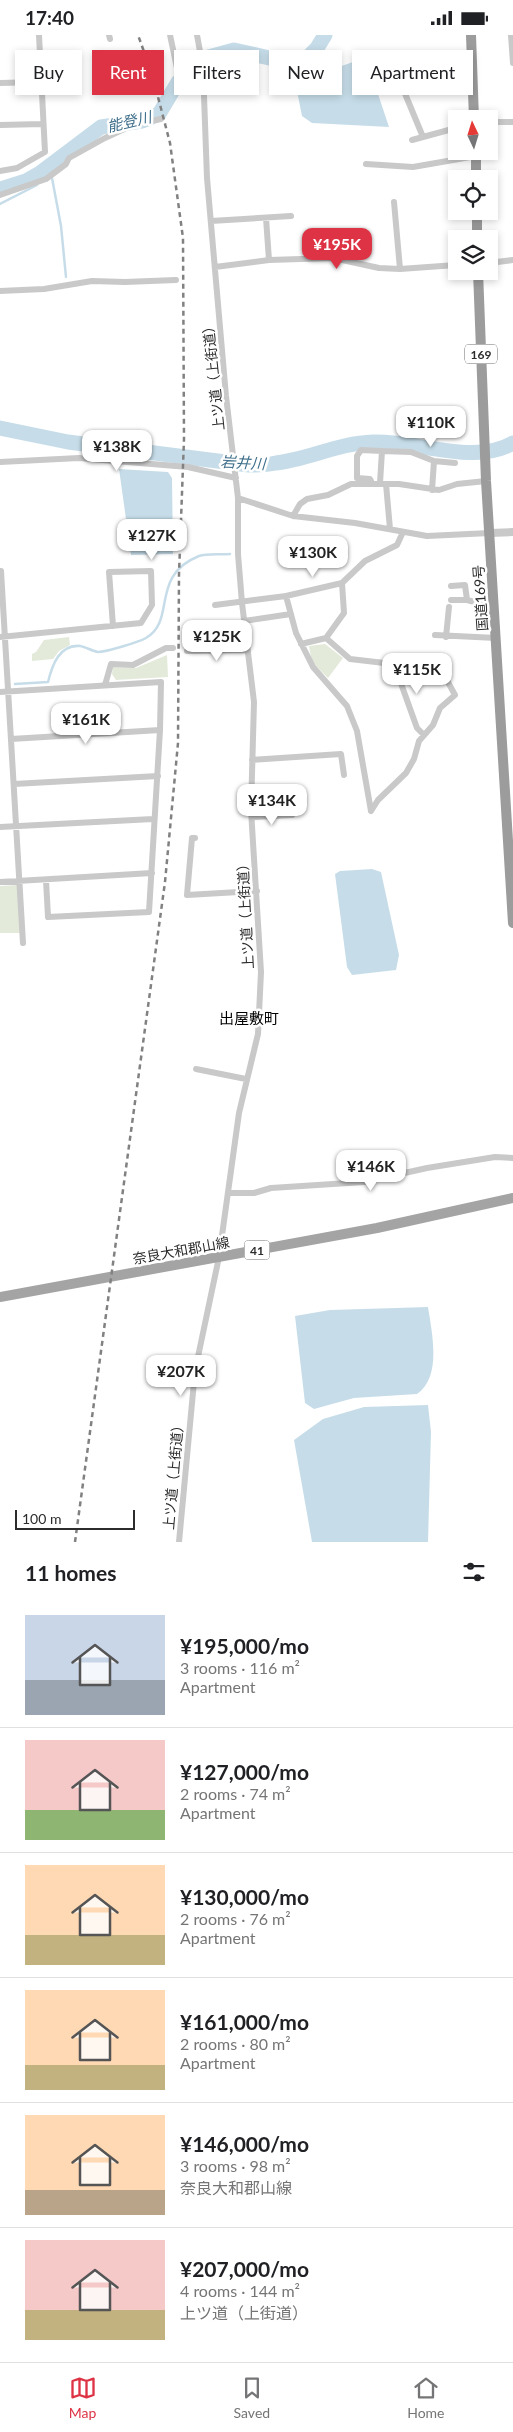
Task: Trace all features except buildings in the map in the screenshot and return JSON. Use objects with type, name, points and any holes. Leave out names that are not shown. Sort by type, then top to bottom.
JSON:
[{"type":"highway","points":[[471,35],[474,110]]},
{"type":"highway","name":"国道169号","points":[[478,280],[486,481],[496,638],[508,762],[513,923]]},
{"type":"main road","name":"奈良大和郡山線","points":[[0,1297],[377,1228],[513,1198]]},
{"type":"street","points":[[39,35],[39,50]]},
{"type":"street","points":[[170,35],[174,54]]},
{"type":"street","name":"上ツ道（上街道）","points":[[180,1542],[194,1371],[219,1257],[229,1193],[238,1113],[258,1034],[261,972],[256,916],[257,891],[252,817],[254,702],[242,603],[238,498],[226,396],[210,221],[203,66],[197,35]]},
{"type":"street","points":[[510,35],[513,63]]},
{"type":"street","points":[[0,83],[15,83]]},
{"type":"street","points":[[0,171],[17,168],[45,152],[41,95]]},
{"type":"street","points":[[406,95],[423,137]]},
{"type":"street","points":[[0,195],[46,179],[66,164],[69,158],[105,138],[136,124],[161,119]]},
{"type":"street","points":[[498,122],[513,122]]},
{"type":"street","points":[[0,125],[43,123]]},
{"type":"street","points":[[412,140],[448,130]]},
{"type":"street","points":[[366,164],[413,167],[448,160]]},
{"type":"street","points":[[394,202],[400,269]]},
{"type":"street","points":[[210,221],[291,216]]},
{"type":"street","points":[[266,218],[269,260]]},
{"type":"street","points":[[215,267],[269,260],[332,258],[378,268],[400,269],[448,266]]},
{"type":"street","points":[[498,262],[513,260]]},
{"type":"street","points":[[0,291],[44,289],[92,281],[176,280]]},
{"type":"street","points":[[371,483],[370,479],[357,478],[357,456],[361,450],[411,452],[434,461],[455,463]]},
{"type":"street","points":[[382,451],[383,483],[390,529]]},
{"type":"street","points":[[0,463],[79,458],[188,467],[236,478]]},
{"type":"street","points":[[432,490],[434,461]]},
{"type":"street","points":[[293,516],[300,504],[307,499],[328,495],[351,484],[383,483],[439,490],[457,484],[486,481]]},
{"type":"street","points":[[238,498],[293,516],[427,536],[513,532]]},
{"type":"street","points":[[215,605],[286,596],[342,583],[365,561],[397,545],[404,532]]},
{"type":"street","points":[[0,571],[2,637],[8,691],[23,943]]},
{"type":"street","points":[[2,637],[113,626],[141,623],[152,605],[151,571],[109,572],[113,626]]},
{"type":"street","points":[[301,644],[326,638],[344,613],[342,583]]},
{"type":"street","points":[[451,585],[465,585],[467,600]]},
{"type":"street","points":[[286,596],[301,644],[313,667],[347,706],[357,731],[371,811],[378,800],[406,773],[414,759],[419,741],[433,725],[440,709],[455,695],[438,664],[429,662],[419,667],[350,659],[326,638]]},
{"type":"street","points":[[446,637],[450,604],[467,600],[494,607]]},
{"type":"street","points":[[244,621],[291,614]]},
{"type":"street","points":[[435,635],[496,638]]},
{"type":"street","points":[[105,685],[111,664],[133,665],[166,648],[173,649]]},
{"type":"street","points":[[187,651],[247,649]]},
{"type":"street","points":[[394,665],[417,728],[424,735]]},
{"type":"street","points":[[0,692],[161,682],[158,776],[153,819],[149,912],[48,917],[46,880]]},
{"type":"street","points":[[11,739],[160,730]]},
{"type":"street","points":[[252,760],[341,754],[344,775]]},
{"type":"street","points":[[14,784],[158,776]]},
{"type":"street","points":[[252,817],[292,815]]},
{"type":"street","points":[[0,827],[153,819]]},
{"type":"street","points":[[195,838],[192,838],[187,895],[257,891]]},
{"type":"street","points":[[0,882],[152,873]]},
{"type":"street","points":[[196,1069],[246,1079]]},
{"type":"street","points":[[229,1193],[254,1193],[271,1188],[364,1182],[427,1168],[495,1157],[513,1158]]},
{"type":"green space","points":[[69,637],[70,645],[59,651],[53,659],[32,661],[32,654],[36,652],[44,640]]},
{"type":"green space","points":[[325,644],[343,658],[328,678],[312,662],[309,646]]},
{"type":"green space","points":[[167,655],[168,677],[116,680],[112,674],[113,667],[136,668]]},
{"type":"green space","points":[[18,885],[21,933],[0,933],[0,886]]},
{"type":"water","points":[[352,62],[352,95],[378,95],[389,127],[312,123],[302,116],[298,95],[342,95],[342,66]]},
{"type":"water","points":[[119,469],[168,472],[172,478],[173,554],[131,555]]},
{"type":"water","points":[[372,869],[381,872],[399,955],[396,970],[352,975],[347,967],[335,874],[340,871]]},
{"type":"water","points":[[428,1307],[433,1341],[433,1366],[425,1386],[417,1394],[354,1398],[314,1409],[305,1403],[295,1316],[330,1310]]},
{"type":"water","points":[[428,1405],[431,1432],[428,1542],[312,1542],[294,1440],[323,1419],[364,1407]]},
{"type":"waterway","name":"能登川","points":[[0,189],[26,181],[40,173],[101,127],[142,121],[159,114],[178,82],[205,58],[234,50],[274,59],[306,59],[317,48],[325,35]]},
{"type":"waterway","points":[[52,178],[61,226],[66,277]]},
{"type":"waterway","points":[[0,204],[37,185]]},
{"type":"waterway","name":"岩井川","points":[[0,428],[68,442],[249,465],[266,465],[288,461],[360,443],[390,442],[463,452],[481,452],[498,449],[513,443]]},
{"type":"waterway","points":[[15,684],[48,682],[58,657],[62,652],[73,646],[102,652],[146,638],[155,630],[160,620],[168,586],[174,575],[184,565],[199,556],[230,554]]},
{"type":"railway","points":[[75,1542],[165,882],[178,743],[179,574],[184,439],[183,238],[170,143],[152,74],[138,35]]},
{"type":"district","name":"出屋敷町","points":[[249,1018]]}]
